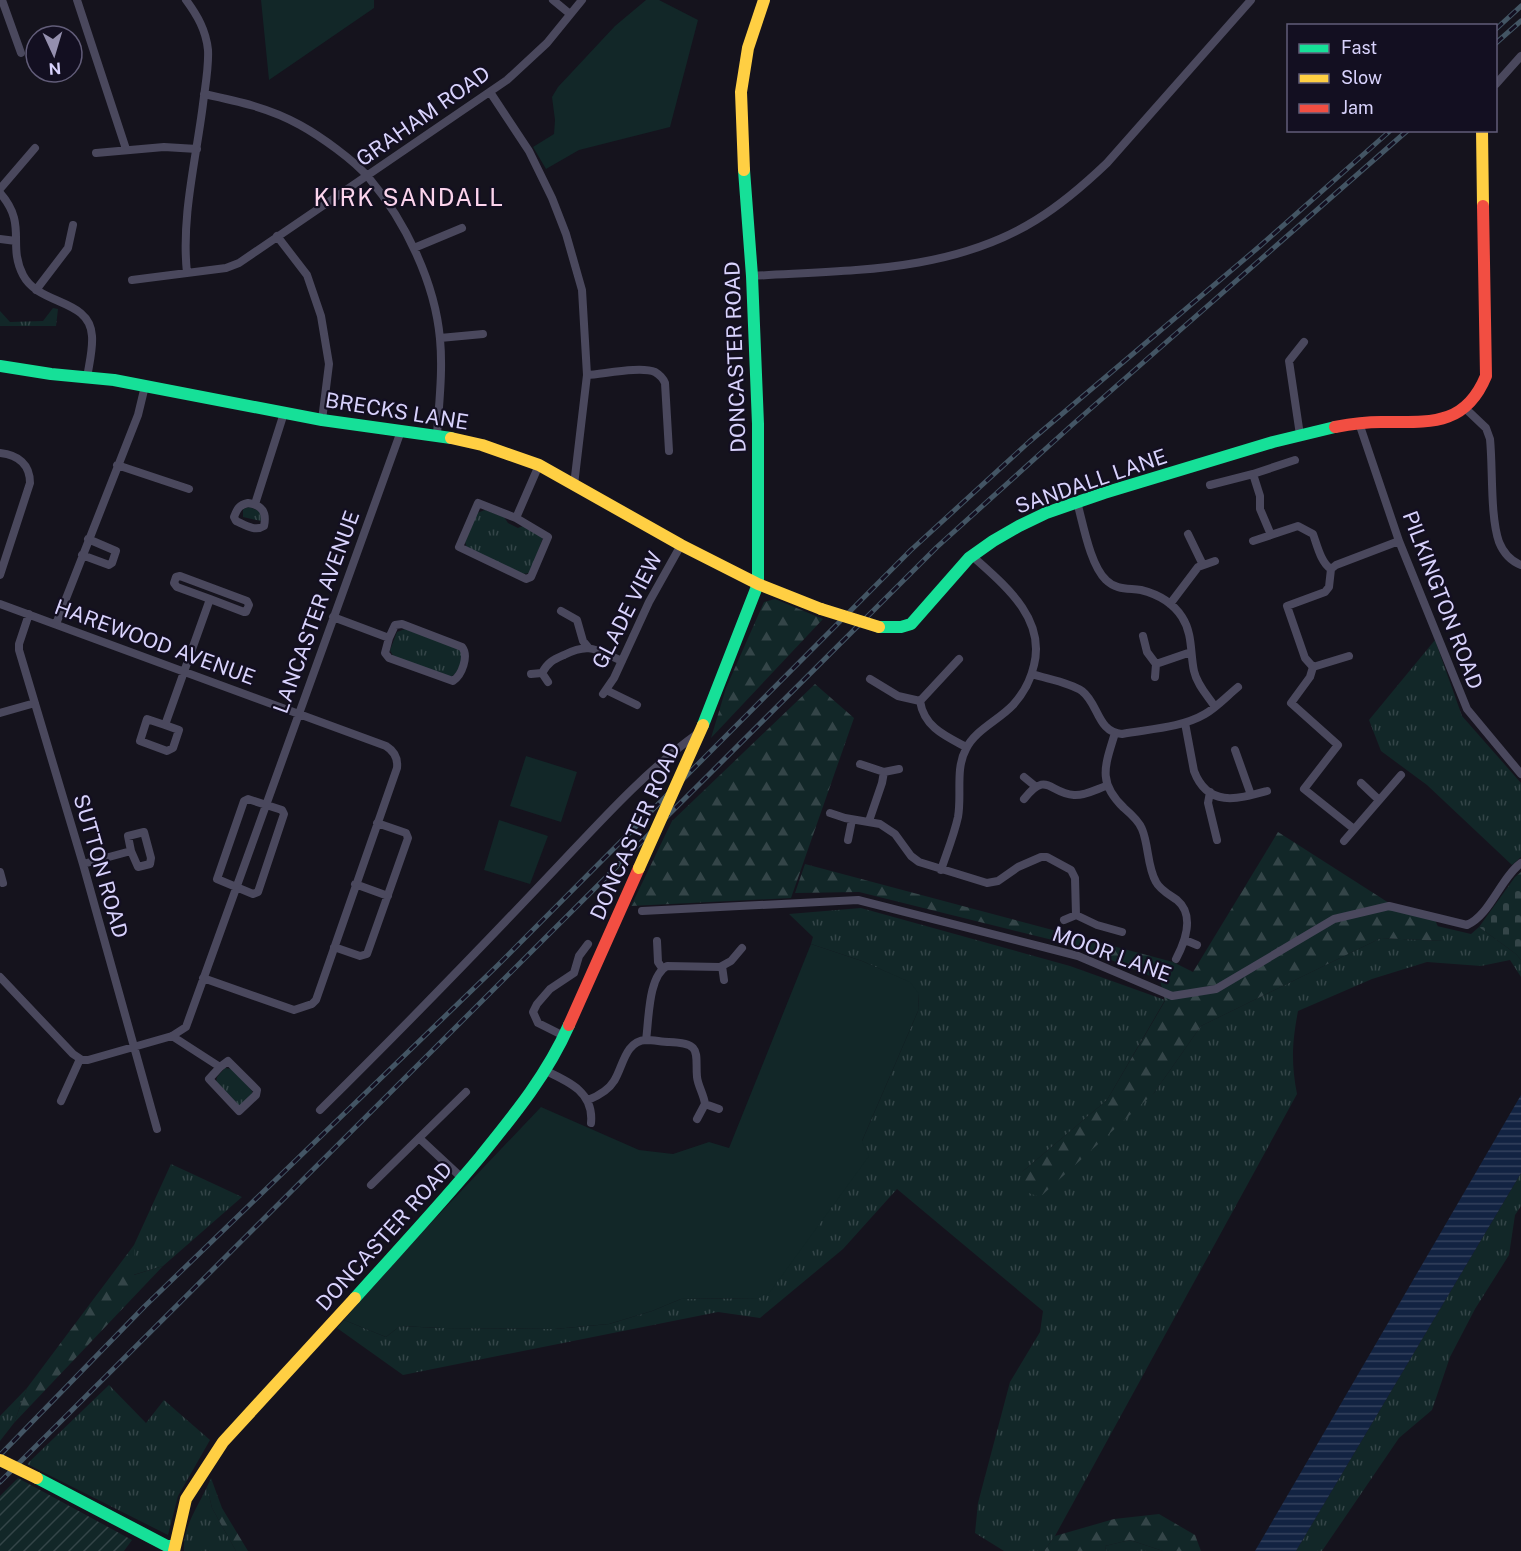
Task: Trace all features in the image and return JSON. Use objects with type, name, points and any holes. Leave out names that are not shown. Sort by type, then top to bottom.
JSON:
[{"type":"street","points":[[2,0],[21,53]]},
{"type":"street","points":[[78,0],[126,149]]},
{"type":"street","points":[[186,0],[199,17],[205,32],[208,51],[186,224],[187,273]]},
{"type":"street","points":[[552,0],[570,14]]},
{"type":"street","name":"GRAHAM ROAD","points":[[132,280],[226,268],[239,263],[507,80],[547,43],[582,0]]},
{"type":"street","name":"DONCASTER ROAD","points":[[174,1549],[186,1499],[223,1442],[462,1178],[522,1106],[546,1071],[564,1036],[701,729],[758,585],[758,424],[741,92],[748,48],[764,0]]},
{"type":"street","points":[[752,276],[890,268],[935,261],[972,250],[1035,221],[1085,184],[1107,163],[1251,0]]},
{"type":"street","points":[[1497,83],[1521,56]]},
{"type":"street","points":[[490,92],[529,151],[552,198],[566,234],[582,290],[587,375],[574,485]]},
{"type":"street","points":[[204,94],[255,105],[300,125],[321,138],[367,176],[386,200],[414,248],[429,283],[440,338],[441,375],[437,435]]},
{"type":"street","points":[[1482,132],[1486,376],[1480,391],[1466,409],[1486,428],[1490,440],[1496,529],[1500,544],[1514,562],[1521,565]]},
{"type":"street","points":[[96,153],[164,147],[197,149]]},
{"type":"street","points":[[35,148],[0,191],[14,213],[16,258],[24,278],[44,296],[76,309],[90,325],[92,335],[87,378]]},
{"type":"street","points":[[36,290],[68,248],[74,225]]},
{"type":"street","points":[[414,248],[462,228]]},
{"type":"street","points":[[277,236],[307,275],[324,330],[330,364],[322,420]]},
{"type":"street","points":[[0,239],[16,242]]},
{"type":"street","points":[[440,338],[483,334]]},
{"type":"street","points":[[1300,435],[1289,360],[1304,342]]},
{"type":"street","name":"BRECKS LANE","points":[[0,366],[114,380],[322,420],[437,435],[482,445],[539,465],[681,545],[758,585]]},
{"type":"street","points":[[587,375],[644,370],[661,376],[665,383],[669,451]]},
{"type":"street","points":[[56,624],[138,415],[145,386]]},
{"type":"street","name":"SANDALL LANE","points":[[758,585],[821,609],[879,627],[901,627],[911,624],[972,555],[993,538],[1077,502],[1300,435],[1359,423],[1434,421],[1450,417],[1466,409]]},
{"type":"street","points":[[255,504],[284,413]]},
{"type":"street","name":"PILKINGTON ROAD","points":[[1359,423],[1399,541],[1467,709],[1521,774]]},
{"type":"street","name":"LANCASTER AVENUE","points":[[172,1036],[186,1027],[401,431]]},
{"type":"street","points":[[0,453],[12,455],[25,464],[30,483],[0,575]]},
{"type":"street","points":[[1210,485],[1295,460]]},
{"type":"street","points":[[117,465],[189,489]]},
{"type":"street","points":[[516,518],[539,465]]},
{"type":"street","points":[[1253,474],[1260,496],[1260,509],[1271,535]]},
{"type":"street","points":[[1077,502],[1095,563],[1106,581],[1114,586],[1152,593],[1170,604],[1182,617],[1188,631],[1194,673],[1198,683],[1215,707]]},
{"type":"street","points":[[478,503],[516,518],[548,537],[529,579],[459,547],[478,503]]},
{"type":"street","points":[[1253,541],[1295,526],[1311,532],[1327,567],[1331,569]]},
{"type":"street","points":[[1188,534],[1203,565]]},
{"type":"street","points":[[82,555],[109,565],[112,563],[116,551],[88,539]]},
{"type":"street","points":[[1354,830],[1304,789],[1338,745],[1291,703],[1313,672],[1313,667],[1302,650],[1287,606],[1325,592],[1329,588],[1331,569],[1336,565],[1399,541]]},
{"type":"street","name":"GLADE VIEW","points":[[637,705],[604,692],[622,661],[649,602],[681,545]]},
{"type":"street","points":[[941,870],[957,818],[960,801],[960,771],[966,747],[1013,704],[1032,674],[1036,656],[1036,639],[1026,611],[972,555]]},
{"type":"street","points":[[1170,604],[1198,567],[1215,561]]},
{"type":"street","points":[[180,576],[192,580],[248,601],[249,605],[247,611],[244,612],[210,599],[177,587],[174,583],[176,578],[180,576]]},
{"type":"street","points":[[165,724],[210,599]]},
{"type":"street","name":"HAREWOOD AVENUE","points":[[0,604],[390,749],[398,762],[316,1000],[299,1010],[294,1010],[203,978]]},
{"type":"street","points":[[561,611],[577,620],[583,641],[588,647]]},
{"type":"street","name":"SUTTON ROAD","points":[[29,614],[19,650],[83,864],[157,1129]]},
{"type":"street","points":[[333,617],[389,638]]},
{"type":"street","points":[[398,623],[462,647],[466,652],[466,657],[459,677],[453,681],[389,658],[385,653],[389,638],[398,623]]},
{"type":"street","points":[[1143,636],[1147,652],[1156,664],[1155,677]]},
{"type":"street","points":[[542,673],[553,659],[580,647],[588,647],[622,661]]},
{"type":"street","points":[[1156,664],[1191,652]]},
{"type":"street","points":[[1313,667],[1349,656]]},
{"type":"street","points":[[920,701],[959,659]]},
{"type":"street","points":[[531,674],[542,673]]},
{"type":"street","points":[[542,673],[548,682]]},
{"type":"street","points":[[1032,674],[1077,688],[1089,698],[1107,729],[1122,734],[1185,723],[1215,707],[1238,687]]},
{"type":"street","points":[[870,679],[898,696],[920,701]]},
{"type":"street","points":[[920,701],[931,726],[966,747]]},
{"type":"street","points":[[0,712],[35,703]]},
{"type":"street","points":[[147,719],[165,724],[179,730],[171,750],[167,751],[140,741],[147,719]]},
{"type":"street","points":[[1185,723],[1194,771],[1201,784],[1210,792],[1231,800],[1267,791]]},
{"type":"street","points":[[320,1110],[397,1034],[616,806],[676,749],[701,729]]},
{"type":"street","points":[[1115,733],[1105,765],[1107,786],[1119,803],[1142,827],[1152,874],[1158,886],[1184,909],[1187,927],[1185,940],[1176,959]]},
{"type":"street","points":[[1235,750],[1251,795]]},
{"type":"street","points":[[860,764],[884,772],[899,769]]},
{"type":"street","points":[[869,821],[884,772]]},
{"type":"street","points":[[1344,841],[1401,774]]},
{"type":"street","points":[[1024,777],[1035,786],[1048,785],[1074,795],[1107,786]]},
{"type":"street","points":[[1361,783],[1379,800]]},
{"type":"street","points":[[1024,799],[1035,786]]},
{"type":"street","points":[[1210,792],[1208,803],[1217,840]]},
{"type":"street","points":[[248,799],[266,805],[282,810],[284,818],[258,891],[254,894],[217,879],[244,801],[248,799]]},
{"type":"street","points":[[830,813],[852,820],[880,824],[895,834],[911,856],[919,862],[987,883],[998,881],[1018,867],[1041,857],[1047,857],[1071,870],[1075,878],[1076,915]]},
{"type":"street","points":[[848,840],[852,820]]},
{"type":"street","points":[[334,947],[360,956],[367,954],[388,896],[408,834],[377,823]]},
{"type":"street","points":[[83,864],[131,851]]},
{"type":"street","name":"MOOR LANE","points":[[642,911],[858,900],[1078,956],[1172,996],[1216,989],[1334,920],[1379,908],[1389,906],[1467,925],[1479,918],[1508,876],[1521,863]]},
{"type":"street","points":[[0,872],[3,883]]},
{"type":"street","points":[[355,884],[388,896]]},
{"type":"street","points":[[1064,920],[1076,915],[1097,925],[1122,932]]},
{"type":"street","points":[[1185,940],[1197,945]]},
{"type":"street","points":[[657,941],[658,962],[662,968]]},
{"type":"street","points":[[564,1036],[538,1023],[533,1012],[550,989],[573,973],[579,956],[588,944]]},
{"type":"street","points":[[646,1040],[654,984],[662,968],[667,966],[722,966],[742,948]]},
{"type":"street","points":[[722,966],[724,980]]},
{"type":"street","points":[[0,977],[77,1056],[88,1060],[172,1036],[220,1067]]},
{"type":"street","points":[[588,1100],[609,1088],[627,1052],[633,1045],[646,1040],[683,1043],[690,1045],[698,1055],[698,1081],[705,1104],[697,1119]]},
{"type":"street","points":[[61,1101],[77,1056]]},
{"type":"street","points":[[228,1061],[257,1090],[256,1095],[239,1111],[209,1079],[220,1067],[228,1061]]},
{"type":"street","points":[[546,1071],[576,1086],[588,1100],[592,1113],[591,1123]]},
{"type":"street","points":[[371,1185],[466,1092]]},
{"type":"street","points":[[705,1104],[719,1109]]},
{"type":"street","points":[[419,1138],[462,1178]]},
{"type":"street","points":[[0,1460],[174,1549]]},
{"type":"green space","points":[[261,0],[374,0],[374,8],[269,80]]},
{"type":"green space","points":[[646,0],[659,0],[698,20],[670,127],[579,150],[546,169],[533,147],[554,134],[552,97],[558,87],[615,26]]},
{"type":"green space","points":[[53,308],[58,309],[56,326],[0,326],[0,311],[10,322],[43,321]]},
{"type":"green space","points":[[249,507],[262,512],[261,521],[243,517],[243,509]]},
{"type":"green space","points":[[485,510],[504,517],[508,523],[518,528],[523,526],[543,537],[530,573],[522,574],[467,548],[465,542],[477,513]]},
{"type":"green space","points":[[775,599],[823,619],[711,738],[726,688],[764,602]]},
{"type":"green space","points":[[405,629],[459,649],[463,655],[455,674],[449,677],[393,656],[390,650],[397,632]]},
{"type":"green space","points":[[1435,640],[1462,716],[1521,783],[1521,857],[1512,865],[1427,785],[1381,751],[1369,720]]},
{"type":"green space","points":[[815,684],[854,718],[791,898],[631,906],[672,821]]},
{"type":"green space","points":[[526,756],[577,772],[561,822],[510,806]]},
{"type":"green space","points":[[499,820],[548,836],[530,884],[484,870]]},
{"type":"green space","points":[[1278,832],[1389,903],[1433,915],[1444,941],[1381,938],[1201,1026],[1154,1093],[1040,1197],[1017,1189],[1022,1172],[1107,1100],[1165,1001],[1160,980],[1077,946],[859,892],[795,893],[805,864],[1173,962],[1193,972]]},
{"type":"green space","points":[[1521,872],[1521,960],[1479,927]]},
{"type":"green space","points":[[861,908],[1070,966],[1165,1000],[1107,1100],[1022,1172],[1154,1093],[1201,1026],[1381,938],[1443,941],[1437,926],[1471,934],[1479,927],[1516,954],[1521,960],[1521,977],[1510,960],[1481,966],[1427,962],[1372,979],[1298,1011],[1293,1053],[1297,1094],[1055,1536],[1044,1551],[1004,1551],[975,1533],[978,1503],[1010,1382],[1040,1332],[1043,1311],[897,1189],[843,1249],[760,1318],[718,1312],[403,1375],[337,1328],[344,1320],[386,1337],[400,1326],[555,1329],[609,1324],[652,1311],[681,1299],[759,1298],[862,1141],[918,1011],[919,995],[909,982],[862,961],[811,944],[813,937],[789,914]]},
{"type":"green space","points":[[811,944],[862,961],[910,982],[919,994],[918,1011],[862,1141],[869,1156],[770,1292],[759,1298],[681,1299],[652,1311],[609,1324],[555,1329],[400,1326],[386,1337],[344,1320],[388,1268],[541,1107],[639,1150],[673,1154],[709,1142],[729,1148]]},
{"type":"green space","points":[[225,1068],[232,1069],[252,1091],[252,1095],[240,1105],[237,1105],[216,1082],[217,1077]]},
{"type":"green space","points":[[171,1164],[242,1197],[163,1266],[133,1275],[134,1245]]},
{"type":"green space","points":[[1521,1173],[1521,1206],[1515,1215],[1509,1255],[1475,1309],[1450,1357],[1432,1410],[1399,1438],[1322,1551],[1296,1551]]},
{"type":"green space","points":[[134,1245],[134,1275],[163,1266],[14,1423],[27,1388]]},
{"type":"green space","points":[[109,1385],[146,1423],[164,1400],[210,1440],[178,1496],[168,1535],[27,1464]]},
{"type":"green space","points":[[27,1388],[14,1423],[0,1441],[0,1416]]},
{"type":"green space","points":[[18,1478],[132,1540],[124,1551],[0,1551],[0,1496]]},
{"type":"green space","points":[[211,1478],[222,1508],[248,1551],[236,1551],[212,1508],[207,1487]]},
{"type":"green space","points":[[207,1487],[212,1508],[236,1551],[184,1551],[185,1534]]},
{"type":"green space","points":[[1159,1514],[1195,1535],[1201,1551],[1163,1551],[1130,1540],[1105,1546],[1106,1551],[1044,1551],[1055,1536],[1114,1519]]},
{"type":"green space","points":[[1130,1540],[1163,1551],[1106,1551],[1105,1546]]},
{"type":"water","points":[[1521,1095],[1521,1173],[1296,1551],[1255,1551]]},
{"type":"railway","points":[[1497,28],[1521,6]]},
{"type":"railway","points":[[1497,42],[1521,21]]},
{"type":"railway","points":[[0,1455],[145,1306],[497,966],[911,550],[1029,442],[1260,246],[1389,132]]},
{"type":"railway","points":[[0,1482],[937,547],[1072,425],[1406,132]]},
{"type":"traffic: fast","points":[[703,725],[758,584],[758,424],[752,276],[744,170]]},
{"type":"traffic: fast","points":[[0,366],[114,380],[322,420],[451,438]]},
{"type":"traffic: fast","points":[[879,627],[901,627],[911,624],[969,558],[993,541],[1046,513],[1273,442],[1335,427]]},
{"type":"traffic: fast","points":[[355,1298],[449,1193],[505,1126],[551,1061],[569,1025]]},
{"type":"traffic: fast","points":[[37,1478],[167,1546],[173,1546]]},
{"type":"traffic: slow","points":[[744,170],[741,92],[748,48],[764,0]]},
{"type":"traffic: slow","points":[[1482,132],[1483,206]]},
{"type":"traffic: slow","points":[[451,438],[482,445],[539,465],[681,545],[758,584],[821,609]]},
{"type":"traffic: slow","points":[[821,609],[879,627]]},
{"type":"traffic: slow","points":[[639,868],[703,725]]},
{"type":"traffic: slow","points":[[174,1551],[186,1499],[223,1442],[355,1298]]},
{"type":"traffic: slow","points":[[0,1460],[37,1478]]},
{"type":"traffic: jam","points":[[1335,427],[1364,423],[1430,421],[1444,418],[1467,405],[1477,393],[1486,376],[1483,206]]},
{"type":"traffic: jam","points":[[569,1025],[639,868]]},
{"type":"district","name":"KIRK SANDALL","points":[[409,197]]}]
